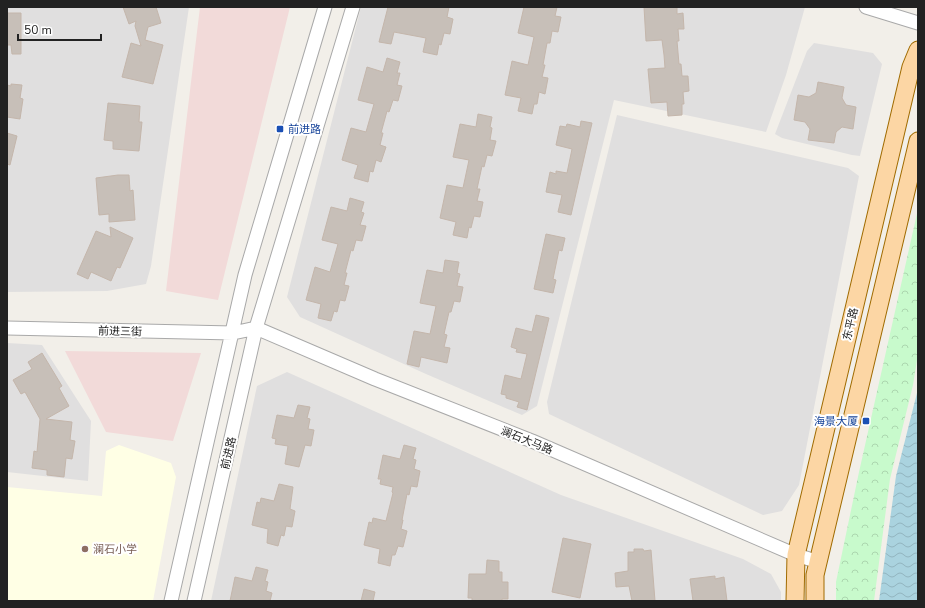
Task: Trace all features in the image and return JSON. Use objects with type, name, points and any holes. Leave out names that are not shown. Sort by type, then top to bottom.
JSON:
[{"type":"main road","name":"东平路","points":[[795,601],[796,555],[911,67],[918,50]]},
{"type":"main road","points":[[815,601],[815,575],[918,141]]},
{"type":"street","name":"前进路","points":[[171,601],[245,275],[325,7]]},
{"type":"street","name":"前进路","points":[[194,601],[256,328],[353,7]]},
{"type":"street","points":[[866,7],[918,23]]},
{"type":"street","name":"前进三街","points":[[7,328],[233,333]]},
{"type":"street","points":[[233,333],[256,328]]},
{"type":"street","name":"澜石大马路","points":[[256,328],[375,379],[539,444],[796,555],[819,562]]},
{"type":"shaded area","points":[[7,7],[189,7],[151,266],[146,284],[107,291],[7,292]]},
{"type":"shaded area","points":[[200,7],[290,7],[218,300],[166,291]]},
{"type":"shaded area","points":[[361,7],[805,7],[786,75],[766,132],[614,100],[537,406],[522,415],[426,374],[300,317],[287,297]]},
{"type":"shaded area","points":[[814,43],[873,53],[882,64],[860,156],[782,138],[775,134],[807,51]]},
{"type":"shaded area","points":[[617,115],[848,168],[859,176],[799,485],[782,511],[763,515],[549,414],[547,402]]},
{"type":"shaded area","points":[[7,343],[42,345],[91,421],[88,481],[7,472]]},
{"type":"shaded area","points":[[65,351],[201,353],[173,441],[106,432]]},
{"type":"shaded area","points":[[287,372],[561,495],[743,559],[771,574],[781,592],[781,601],[211,601],[257,386]]},
{"type":"shaded area","name":"澜石小学","points":[[119,445],[171,463],[176,477],[153,601],[7,601],[7,487],[102,496],[106,451]]},
{"type":"green space","points":[[918,209],[918,354],[913,385],[890,479],[874,601],[836,601],[836,582],[859,472]]},
{"type":"water","points":[[918,389],[918,601],[879,601],[896,476]]},
{"type":"building","points":[[123,7],[156,7],[161,23],[148,27],[145,40],[163,45],[153,84],[122,77],[131,43],[141,46],[135,26],[136,21],[129,24]]},
{"type":"building","points":[[388,7],[449,7],[447,17],[453,19],[450,34],[444,33],[441,45],[439,44],[437,55],[423,52],[426,38],[394,32],[391,44],[379,42]]},
{"type":"building","points":[[524,7],[557,7],[555,16],[561,17],[558,32],[552,31],[550,43],[547,43],[543,65],[545,65],[542,77],[548,78],[545,94],[539,92],[537,104],[534,104],[532,114],[518,111],[521,98],[505,95],[512,61],[528,65],[534,37],[518,33]]},
{"type":"building","points":[[644,7],[677,7],[677,14],[683,13],[684,29],[678,29],[679,41],[677,41],[679,64],[681,64],[682,76],[688,76],[689,91],[683,92],[684,104],[682,104],[682,115],[668,116],[667,102],[651,103],[648,69],[665,68],[662,40],[646,41]]},
{"type":"building","points":[[7,13],[21,13],[21,54],[12,54],[11,45],[7,45]]},
{"type":"building","points":[[387,58],[400,62],[397,73],[400,73],[397,85],[402,86],[398,101],[393,100],[389,112],[387,111],[381,133],[383,133],[380,145],[386,147],[381,162],[376,160],[373,172],[370,171],[368,182],[354,178],[358,165],[342,160],[351,128],[366,132],[374,104],[358,100],[367,67],[383,72]]},
{"type":"building","points":[[818,82],[844,87],[842,98],[846,105],[856,107],[853,129],[842,127],[836,132],[834,143],[808,140],[810,129],[805,122],[794,120],[798,95],[809,97],[816,93]]},
{"type":"building","points":[[11,84],[22,85],[20,98],[23,99],[20,119],[7,117],[7,85],[11,86]]},
{"type":"building","points":[[108,103],[140,106],[139,122],[142,122],[139,151],[113,149],[113,141],[104,140]]},
{"type":"building","points":[[478,114],[492,117],[490,140],[496,141],[492,156],[487,155],[484,167],[482,166],[477,189],[480,189],[477,201],[483,202],[480,217],[474,216],[471,228],[469,227],[467,238],[453,235],[456,222],[440,218],[447,185],[463,188],[469,160],[453,157],[460,124],[476,127]]},
{"type":"building","points":[[581,121],[592,123],[571,215],[558,212],[562,195],[546,192],[550,172],[556,174],[556,171],[567,173],[572,149],[556,145],[560,126],[566,127],[567,124],[580,127]]},
{"type":"building","points":[[7,133],[17,136],[10,165],[7,164]]},
{"type":"building","points":[[129,175],[130,191],[133,190],[135,220],[109,222],[109,214],[99,215],[96,178]]},
{"type":"building","points":[[350,198],[364,202],[361,212],[364,213],[360,225],[366,226],[362,241],[356,240],[353,251],[351,250],[345,273],[347,273],[344,285],[349,286],[345,301],[340,300],[337,312],[334,311],[331,321],[318,318],[321,304],[306,300],[315,267],[330,272],[338,244],[322,240],[331,207],[347,211]]},
{"type":"building","points":[[110,227],[133,238],[120,268],[117,267],[111,281],[91,272],[88,279],[77,274],[96,231],[111,237]]},
{"type":"building","points":[[546,234],[565,238],[562,251],[559,250],[553,279],[556,280],[553,293],[534,289]]},
{"type":"building","points":[[445,260],[459,262],[457,273],[460,274],[457,286],[463,287],[460,302],[454,301],[451,312],[449,312],[444,334],[447,335],[444,347],[450,348],[447,363],[421,357],[419,367],[407,364],[414,331],[430,334],[436,306],[420,303],[427,270],[443,273]]},
{"type":"building","points":[[536,315],[549,318],[527,410],[517,407],[519,402],[506,398],[506,395],[501,394],[505,375],[521,379],[527,354],[516,352],[517,349],[511,347],[516,328],[532,332]]},
{"type":"building","points":[[42,353],[62,386],[59,388],[69,406],[46,419],[72,422],[70,440],[75,441],[72,459],[66,458],[64,477],[47,475],[47,470],[32,468],[34,451],[37,452],[40,419],[25,392],[21,394],[13,380],[32,369],[28,362]]},
{"type":"building","points":[[298,405],[310,407],[307,418],[310,419],[308,429],[314,430],[311,446],[305,445],[299,467],[285,464],[288,446],[275,444],[276,439],[272,438],[277,415],[294,418]]},
{"type":"building","points":[[404,445],[416,448],[413,459],[416,460],[414,469],[420,471],[417,487],[411,486],[409,495],[407,494],[401,529],[407,531],[403,547],[398,546],[395,555],[392,555],[390,566],[378,563],[380,549],[364,545],[369,522],[372,523],[373,518],[386,521],[393,493],[393,487],[380,484],[381,479],[378,479],[383,455],[400,459]]},
{"type":"building","points":[[279,484],[293,487],[290,509],[295,511],[292,527],[286,526],[284,536],[281,535],[278,546],[267,543],[268,529],[252,525],[257,502],[260,503],[261,498],[274,501]]},
{"type":"building","points":[[563,538],[591,544],[580,598],[552,592]]},
{"type":"building","points":[[634,549],[643,549],[644,551],[651,550],[655,601],[632,601],[629,586],[616,587],[615,573],[628,571],[628,552],[634,552]]},
{"type":"building","points":[[487,560],[499,561],[499,572],[502,572],[502,582],[508,582],[508,599],[502,599],[502,601],[472,601],[472,598],[468,598],[469,574],[486,574]]},
{"type":"building","points":[[256,567],[268,570],[265,581],[268,582],[266,591],[272,593],[270,601],[230,601],[235,577],[252,581]]},
{"type":"building","points":[[715,576],[715,579],[724,577],[727,601],[693,601],[690,579]]},
{"type":"building","points":[[364,589],[375,592],[373,601],[361,601]]},
{"type":"place","name":"前进路","points":[[280,129]]},
{"type":"place","name":"海景大厦","points":[[866,421]]},
{"type":"place","name":"澜石小学","points":[[85,549]]}]
